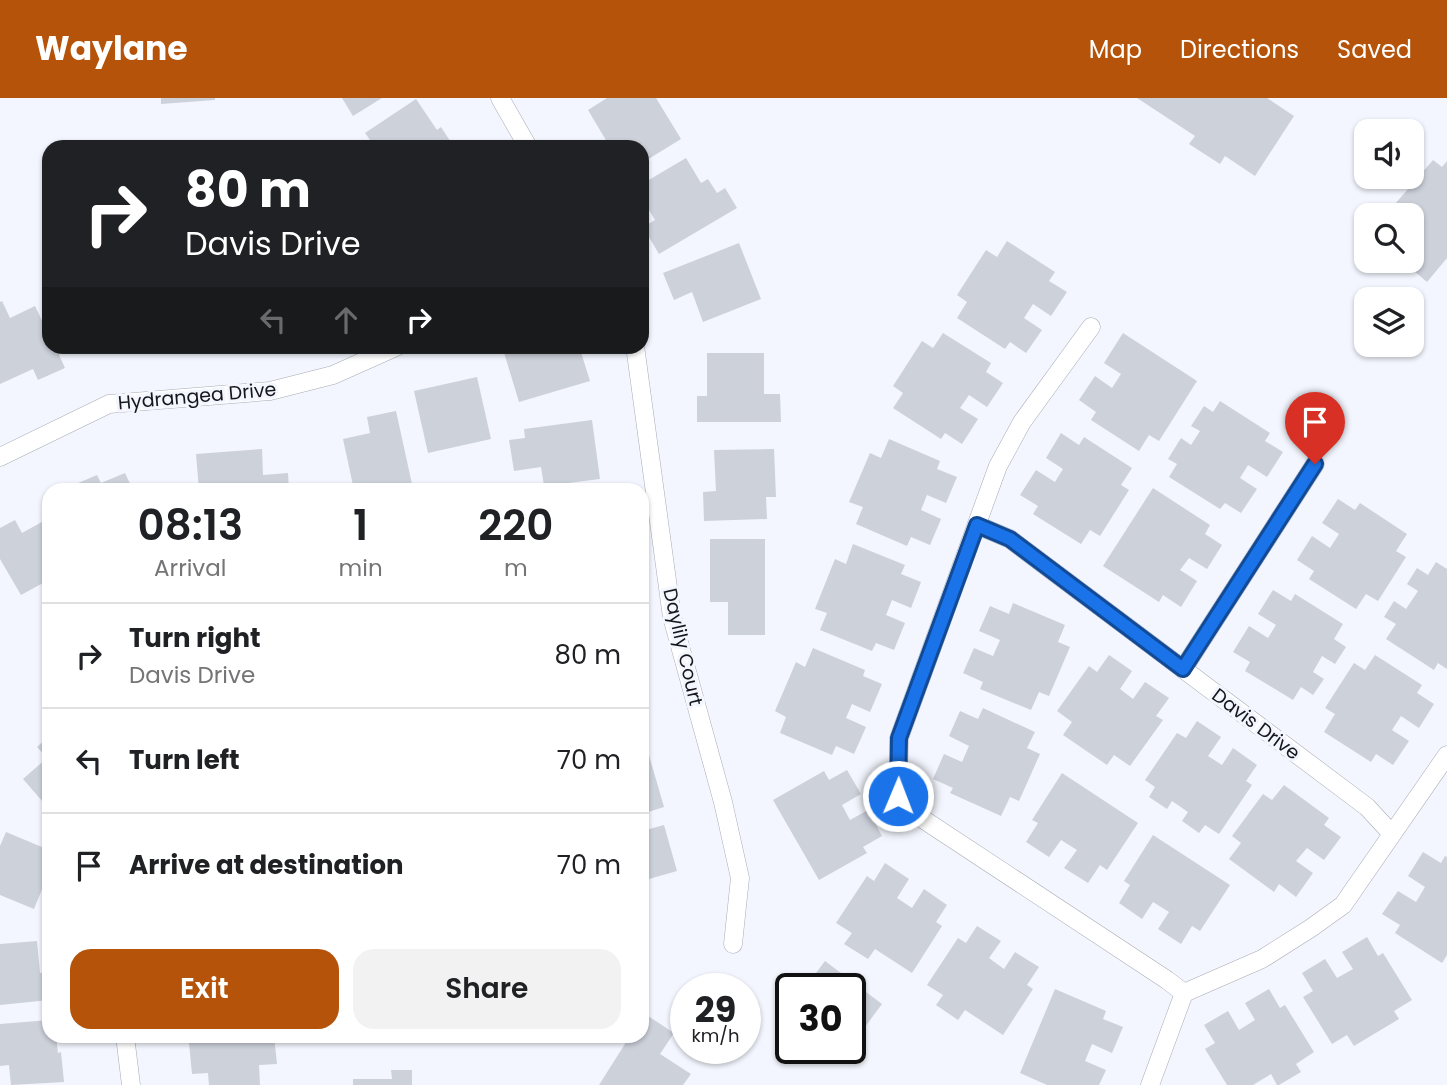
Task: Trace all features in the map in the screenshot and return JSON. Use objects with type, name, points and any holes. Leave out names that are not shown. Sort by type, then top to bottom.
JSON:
[{"type":"street","points":[[500,98],[524,140]]},
{"type":"street","points":[[1091,327],[1022,422],[998,466],[899,738],[898,796],[906,808],[1184,993]]},
{"type":"street","name":"Hydrangea Drive","points":[[0,457],[109,404],[270,391],[332,375],[380,354]]},
{"type":"street","name":"Daylily Court","points":[[636,354],[671,617],[723,802],[740,878],[733,944]]},
{"type":"street","points":[[1183,669],[1315,464]]},
{"type":"street","name":"Davis Drive","points":[[977,525],[1010,539],[1367,807],[1392,834]]},
{"type":"street","points":[[1150,1085],[1184,993],[1262,959],[1343,905],[1447,755]]},
{"type":"street","points":[[126,1043],[131,1085]]},
{"type":"building","points":[[161,98],[215,98],[215,100],[161,104]]},
{"type":"building","points":[[342,98],[382,98],[353,116]]},
{"type":"building","points":[[607,98],[656,98],[681,139],[649,159],[649,140],[606,140],[588,110]]},
{"type":"building","points":[[1137,98],[1267,98],[1294,116],[1255,176],[1225,156],[1220,164],[1189,144],[1195,136]]},
{"type":"building","points":[[416,99],[437,130],[441,127],[449,140],[370,140],[365,133]]},
{"type":"building","points":[[686,158],[701,183],[708,179],[717,193],[725,188],[737,208],[659,254],[649,237],[649,224],[655,220],[649,210],[649,180]]},
{"type":"building","points":[[1433,160],[1442,167],[1447,161],[1447,258],[1427,282],[1416,273],[1424,273],[1424,203],[1396,203],[1408,189],[1424,189],[1424,170]]},
{"type":"building","points":[[1007,241],[1055,272],[1049,281],[1067,292],[1051,316],[1033,304],[1024,318],[1042,330],[1026,353],[1010,342],[1005,349],[957,318],[967,302],[957,295],[986,250],[997,257]]},
{"type":"building","points":[[739,243],[761,299],[703,322],[692,292],[674,300],[663,273]]},
{"type":"building","points":[[2,301],[10,318],[35,306],[42,320],[42,354],[59,354],[65,368],[38,380],[33,369],[0,384]]},
{"type":"building","points":[[943,333],[991,363],[986,372],[1003,383],[987,407],[969,395],[960,408],[978,419],[962,444],[945,433],[941,439],[893,408],[903,393],[893,386],[922,341],[933,348]]},
{"type":"building","points":[[1123,333],[1197,381],[1159,441],[1149,435],[1139,451],[1091,420],[1096,412],[1079,400],[1095,376],[1112,388],[1121,374],[1104,363]]},
{"type":"building","points":[[707,353],[764,353],[764,394],[780,394],[781,422],[697,422],[697,396],[707,396]]},
{"type":"building","points":[[504,354],[582,354],[590,381],[519,402]]},
{"type":"building","points":[[477,377],[491,439],[428,453],[414,391]]},
{"type":"building","points":[[1220,401],[1270,433],[1265,441],[1283,452],[1267,477],[1248,465],[1240,478],[1257,489],[1241,513],[1225,503],[1220,509],[1169,477],[1177,464],[1168,459],[1181,438],[1191,445],[1200,431],[1191,426],[1204,406],[1213,412]]},
{"type":"building","points":[[396,411],[412,483],[352,483],[343,439],[370,433],[367,417]]},
{"type":"building","points":[[592,420],[600,479],[544,483],[541,467],[514,471],[509,440],[525,438],[524,429]]},
{"type":"building","points":[[1061,433],[1079,445],[1084,437],[1132,468],[1121,485],[1129,490],[1100,536],[1090,530],[1081,544],[1033,514],[1038,506],[1020,495],[1036,470],[1055,482],[1063,469],[1046,458]]},
{"type":"building","points":[[889,439],[940,461],[937,469],[957,477],[946,503],[927,495],[921,510],[941,519],[930,545],[911,537],[907,546],[856,524],[863,507],[849,502],[870,453],[881,458]]},
{"type":"building","points":[[262,449],[263,475],[288,473],[289,483],[198,483],[196,454]]},
{"type":"building","points":[[774,449],[776,497],[766,497],[767,519],[704,521],[703,492],[716,491],[714,450]]},
{"type":"building","points":[[125,473],[130,483],[101,483]]},
{"type":"building","points":[[97,475],[101,483],[78,483]]},
{"type":"building","points":[[1153,488],[1210,525],[1205,534],[1222,545],[1207,569],[1189,558],[1180,570],[1197,581],[1181,607],[1163,595],[1159,602],[1103,566]]},
{"type":"building","points":[[1338,499],[1355,510],[1360,503],[1407,534],[1396,551],[1406,557],[1378,601],[1366,594],[1356,609],[1309,579],[1314,571],[1297,560],[1312,536],[1330,548],[1339,534],[1322,523]]},
{"type":"building","points":[[15,520],[22,533],[42,522],[42,584],[21,595],[0,559],[0,528]]},
{"type":"building","points":[[710,539],[765,539],[765,635],[728,635],[728,602],[710,602]]},
{"type":"building","points":[[853,544],[905,565],[901,574],[921,582],[911,608],[892,600],[886,615],[905,623],[894,650],[876,643],[872,651],[820,630],[827,613],[815,609],[835,559],[846,564]]},
{"type":"building","points":[[1436,562],[1447,569],[1447,669],[1438,663],[1434,670],[1386,639],[1396,624],[1384,617],[1394,601],[1406,609],[1418,591],[1407,584],[1417,568],[1428,575]]},
{"type":"building","points":[[1273,590],[1291,601],[1295,594],[1343,624],[1334,639],[1346,647],[1335,664],[1322,656],[1313,672],[1324,679],[1313,695],[1301,687],[1293,700],[1245,671],[1250,662],[1233,652],[1249,626],[1268,638],[1276,625],[1258,614]]},
{"type":"building","points":[[1013,603],[1065,625],[1058,642],[1070,647],[1049,696],[1039,692],[1031,710],[980,689],[983,682],[963,673],[974,648],[993,656],[1000,640],[979,631],[990,606],[1009,614]]},
{"type":"building","points":[[813,648],[865,670],[863,676],[882,684],[870,712],[852,704],[846,718],[866,727],[854,754],[836,746],[832,755],[780,733],[786,717],[775,711],[796,662],[805,667]]},
{"type":"building","points":[[1109,655],[1132,671],[1120,689],[1133,699],[1145,682],[1169,698],[1156,716],[1163,720],[1130,766],[1114,755],[1107,765],[1063,735],[1072,722],[1057,711],[1089,666],[1097,672]]},
{"type":"building","points":[[1375,655],[1422,685],[1417,693],[1434,704],[1419,728],[1401,716],[1392,730],[1409,741],[1393,765],[1376,754],[1371,762],[1324,732],[1335,714],[1325,708],[1354,663],[1365,670]]},
{"type":"building","points":[[983,708],[1035,732],[1027,748],[1040,754],[1019,801],[1010,797],[1001,816],[950,793],[953,788],[933,779],[944,754],[962,762],[969,746],[949,736],[960,711],[978,719]]},
{"type":"building","points":[[1197,721],[1221,737],[1208,756],[1222,765],[1233,748],[1257,765],[1246,781],[1252,785],[1219,834],[1205,825],[1199,833],[1182,821],[1188,812],[1172,801],[1167,809],[1149,797],[1155,787],[1145,780],[1177,733],[1186,738]]},
{"type":"building","points":[[649,755],[664,807],[649,812]]},
{"type":"building","points":[[42,762],[42,801],[23,779]]},
{"type":"building","points":[[847,770],[861,794],[842,805],[850,820],[868,810],[882,836],[863,847],[867,853],[819,880],[773,800],[824,771],[829,780]]},
{"type":"building","points":[[1062,773],[1138,823],[1107,870],[1100,865],[1088,883],[1064,868],[1077,850],[1061,840],[1049,857],[1026,842],[1038,823],[1032,820]]},
{"type":"building","points":[[1284,785],[1329,818],[1324,825],[1341,837],[1324,860],[1307,848],[1296,861],[1313,873],[1296,897],[1279,884],[1274,892],[1229,859],[1241,843],[1232,836],[1263,794],[1272,800]]},
{"type":"building","points":[[664,825],[677,871],[649,879],[649,829]]},
{"type":"building","points":[[6,832],[42,847],[42,889],[34,909],[0,895],[0,846]]},
{"type":"building","points":[[1153,835],[1230,885],[1200,931],[1192,926],[1181,944],[1158,929],[1169,912],[1153,902],[1142,919],[1119,903],[1130,885],[1124,881]]},
{"type":"building","points":[[1423,852],[1441,863],[1445,856],[1447,857],[1447,955],[1442,963],[1395,933],[1400,925],[1382,914],[1398,891],[1416,902],[1425,887],[1408,876]]},
{"type":"building","points":[[885,863],[909,879],[897,898],[912,908],[924,889],[947,905],[936,922],[942,926],[912,973],[875,949],[868,959],[844,944],[852,933],[836,923],[867,876],[874,881]]},
{"type":"building","points":[[977,926],[1001,941],[989,958],[1004,969],[1015,952],[1039,967],[1027,985],[1033,989],[1003,1035],[965,1010],[958,1020],[936,1005],[943,995],[927,985],[958,938],[966,943]]},
{"type":"building","points":[[1367,937],[1378,956],[1383,953],[1412,1000],[1394,1011],[1399,1019],[1354,1046],[1347,1035],[1332,1044],[1303,997],[1313,991],[1302,973],[1325,959],[1337,978],[1353,969],[1342,952]]},
{"type":"building","points":[[37,941],[42,973],[42,1001],[0,1005],[0,944]]},
{"type":"building","points":[[825,961],[841,973],[816,973]]},
{"type":"building","points":[[1055,989],[1106,1011],[1103,1019],[1123,1027],[1112,1053],[1092,1044],[1085,1061],[1106,1070],[1099,1085],[1047,1085],[1020,1073]]},
{"type":"building","points":[[1269,989],[1280,1008],[1285,1005],[1314,1052],[1296,1064],[1301,1072],[1279,1085],[1271,1074],[1253,1085],[1227,1085],[1205,1049],[1215,1043],[1204,1025],[1228,1011],[1239,1030],[1255,1020],[1245,1003]]},
{"type":"building","points":[[866,992],[882,1004],[866,1026]]},
{"type":"building","points":[[649,1017],[670,1030],[670,1039],[660,1054],[670,1060],[670,1064],[676,1064],[691,1074],[683,1085],[599,1085],[626,1043],[649,1043]]},
{"type":"building","points":[[42,1021],[42,1043],[57,1043],[58,1053],[61,1052],[64,1082],[11,1085],[9,1065],[0,1066],[0,1024]]},
{"type":"building","points":[[189,1043],[275,1043],[277,1064],[259,1065],[260,1085],[209,1085],[208,1073],[192,1074]]},
{"type":"building","points":[[391,1070],[412,1070],[412,1085],[353,1085],[353,1079],[392,1079]]},
{"type":"route","points":[[898,796],[899,738],[977,525],[1010,539],[1183,669],[1315,464]]}]
